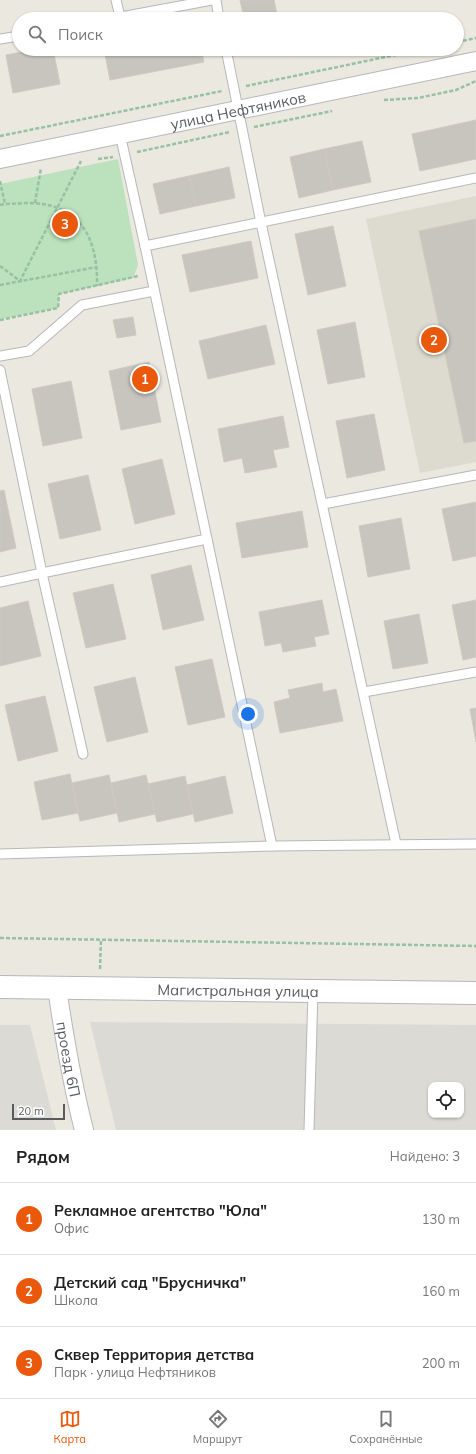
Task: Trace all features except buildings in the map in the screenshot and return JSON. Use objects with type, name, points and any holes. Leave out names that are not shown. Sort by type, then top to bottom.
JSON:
[{"type":"main road","name":"Магистральная улица","points":[[0,987],[476,993]]},
{"type":"street","name":"улица Нефтяников","points":[[0,159],[476,61]]},
{"type":"street","name":"проезд 6П","points":[[57,988],[71,1076],[84,1130]]},
{"type":"lane","points":[[116,0],[119,12]]},
{"type":"lane","points":[[147,12],[212,0]]},
{"type":"lane","points":[[216,0],[219,12]]},
{"type":"lane","points":[[0,39],[12,37]]},
{"type":"lane","points":[[227,56],[261,222],[396,844]]},
{"type":"lane","points":[[120,134],[272,846]]},
{"type":"lane","points":[[145,246],[476,178]]},
{"type":"lane","points":[[0,356],[29,351],[82,305],[154,291]]},
{"type":"lane","points":[[0,370],[42,573],[83,754]]},
{"type":"lane","points":[[323,504],[476,476]]},
{"type":"lane","points":[[0,582],[207,539]]},
{"type":"lane","points":[[364,692],[476,672]]},
{"type":"lane","points":[[0,854],[272,846],[476,844]]},
{"type":"lane","points":[[309,1130],[312,991]]},
{"type":"path","points":[[464,41],[476,38]]},
{"type":"path","points":[[0,136],[390,56]]},
{"type":"path","points":[[380,101],[418,98],[441,94],[456,90],[476,80]]},
{"type":"path","points":[[134,152],[336,110]]},
{"type":"path","points":[[20,281],[81,161]]},
{"type":"path","points":[[35,203],[42,168]]},
{"type":"path","points":[[0,181],[5,204]]},
{"type":"path","points":[[0,206],[5,204],[35,203],[57,207],[73,216],[90,237],[97,267],[97,286]]},
{"type":"path","points":[[0,266],[20,281]]},
{"type":"path","points":[[0,285],[97,267]]},
{"type":"path","points":[[0,938],[476,946]]},
{"type":"path","points":[[100,988],[101,939]]},
{"type":"shaded area","points":[[476,196],[476,462],[420,473],[366,219]]},
{"type":"shaded area","points":[[90,1022],[476,1025],[476,1130],[116,1130]]},
{"type":"shaded area","points":[[0,1025],[30,1025],[56,1130],[0,1130]]},
{"type":"green space","points":[[118,159],[138,265],[133,278],[59,294],[58,308],[0,319],[0,184]]},
{"type":"place","name":"Сквер Территория детства","points":[[65,224]]},
{"type":"place","name":"Детский сад \"Брусничка\"","points":[[434,340]]},
{"type":"place","name":"Рекламное агентство \"Юла\"","points":[[145,379]]}]
